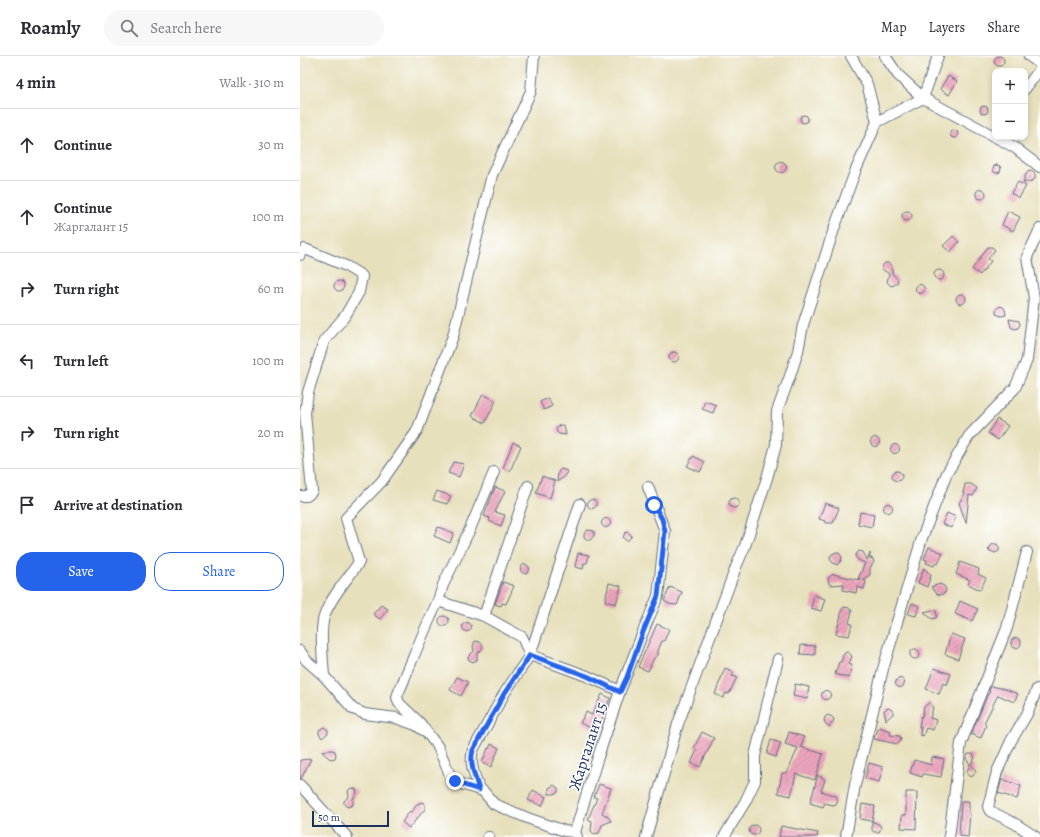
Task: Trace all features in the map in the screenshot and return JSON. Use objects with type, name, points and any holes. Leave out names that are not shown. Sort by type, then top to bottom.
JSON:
[{"type":"street","points":[[324,676],[322,640],[324,615],[359,562],[346,518],[382,481],[417,431],[453,336],[492,175],[531,91],[534,56]]},
{"type":"street","points":[[646,837],[678,724],[733,574],[745,546],[767,478],[776,445],[777,411],[798,351],[803,325],[834,229],[855,172],[877,122],[867,84],[851,56]]},
{"type":"street","points":[[885,56],[898,75],[923,98],[992,130]]},
{"type":"street","points":[[877,122],[923,98],[938,56]]},
{"type":"street","points":[[1029,56],[1040,64]]},
{"type":"street","points":[[1028,85],[1040,69]]},
{"type":"street","points":[[1004,140],[1040,167]]},
{"type":"street","points":[[846,837],[854,785],[883,669],[922,538],[947,473],[969,436],[1015,388],[1027,360],[1034,298],[1027,257],[1040,229]]},
{"type":"street","points":[[300,255],[305,249],[346,266],[362,276],[360,292],[349,310],[324,341],[308,392],[305,413],[312,491],[307,496],[300,496]]},
{"type":"street","points":[[494,472],[470,529],[443,585],[438,601],[420,638],[397,697],[399,703],[419,722],[438,747],[450,775],[455,781],[483,791],[494,804],[530,819],[576,835]]},
{"type":"street","points":[[484,616],[528,486]]},
{"type":"street","name":"Жаргалант 15","points":[[576,835],[597,760],[620,692],[658,596],[665,531],[648,487]]},
{"type":"street","points":[[479,790],[471,764],[473,750],[504,694],[530,655],[580,504]]},
{"type":"street","points":[[949,837],[961,743],[1007,628],[1027,552]]},
{"type":"street","points":[[438,601],[484,616],[522,636],[530,655],[587,676],[620,692]]},
{"type":"street","points":[[300,652],[306,660],[324,676],[353,709],[365,714],[396,718],[416,725],[426,732]]},
{"type":"street","points":[[724,837],[745,802],[755,781],[755,756],[778,659]]},
{"type":"street","points":[[1036,837],[1014,823],[990,811],[988,807],[1000,766],[1011,741],[1026,714],[1037,688]]},
{"type":"street","points":[[300,785],[347,837]]},
{"type":"building","points":[[997,56],[1001,56],[1003,57],[1003,65],[997,66],[994,63],[994,59]]},
{"type":"building","points":[[948,76],[957,81],[949,95],[940,89]]},
{"type":"building","points":[[982,106],[986,106],[988,110],[986,114],[982,114],[980,112],[980,108]]},
{"type":"building","points":[[802,115],[806,115],[808,119],[806,123],[802,123],[800,121],[800,117]]},
{"type":"building","points":[[952,130],[956,130],[958,134],[956,138],[952,138],[950,136],[950,132]]},
{"type":"building","points":[[779,162],[783,162],[785,163],[785,171],[779,172],[776,169],[776,165]]},
{"type":"building","points":[[995,165],[999,165],[1001,169],[999,173],[995,173],[993,171],[993,167]]},
{"type":"building","points":[[1029,171],[1035,174],[1035,179],[1023,183],[1026,174]]},
{"type":"building","points":[[1018,182],[1026,186],[1019,198],[1011,193]]},
{"type":"building","points":[[979,189],[983,189],[985,190],[985,198],[979,199],[976,196],[976,192]]},
{"type":"building","points":[[905,211],[909,211],[911,212],[911,220],[905,221],[902,218],[902,214]]},
{"type":"building","points":[[1008,211],[1020,217],[1013,231],[1002,225]]},
{"type":"building","points":[[953,236],[959,242],[950,252],[943,246]]},
{"type":"building","points":[[988,247],[992,247],[995,250],[988,259],[991,261],[980,275],[972,269]]},
{"type":"building","points":[[885,263],[892,266],[892,273],[898,280],[897,283],[891,286],[887,282],[889,274],[882,269],[882,266]]},
{"type":"building","points":[[937,270],[941,270],[943,271],[943,279],[937,280],[934,277],[934,273]]},
{"type":"building","points":[[337,281],[341,281],[343,282],[343,290],[337,291],[334,288],[334,284]]},
{"type":"building","points":[[918,285],[922,285],[924,289],[922,293],[918,293],[916,291],[916,287]]},
{"type":"building","points":[[959,294],[963,294],[965,295],[965,303],[959,304],[956,301],[956,297]]},
{"type":"building","points":[[1000,306],[1005,309],[1006,315],[1001,316],[996,314],[996,309]]},
{"type":"building","points":[[1009,319],[1019,321],[1020,324],[1018,328],[1015,329],[1011,327]]},
{"type":"building","points":[[672,352],[676,352],[679,357],[676,362],[672,362],[669,359],[669,355]]},
{"type":"building","points":[[483,394],[496,401],[485,423],[472,416]]},
{"type":"building","points":[[548,398],[552,406],[544,410],[540,402]]},
{"type":"building","points":[[705,401],[716,405],[713,413],[702,409]]},
{"type":"building","points":[[997,419],[1008,426],[998,440],[988,433]]},
{"type":"building","points":[[559,425],[564,426],[566,435],[559,434],[557,432],[556,429]]},
{"type":"building","points":[[875,437],[880,442],[875,447],[870,442]]},
{"type":"building","points":[[513,442],[521,446],[510,471],[503,468]]},
{"type":"building","points":[[895,444],[900,449],[895,454],[890,449]]},
{"type":"building","points":[[693,456],[705,462],[700,472],[687,466]]},
{"type":"building","points":[[453,462],[464,464],[459,477],[448,473]]},
{"type":"building","points":[[561,469],[567,471],[565,476],[557,482],[558,472]]},
{"type":"building","points":[[895,471],[899,471],[901,472],[901,480],[895,481],[892,478],[892,474]]},
{"type":"building","points":[[542,476],[555,481],[550,498],[536,493]]},
{"type":"building","points":[[965,484],[971,484],[977,488],[973,496],[969,495],[966,523],[959,503],[965,493],[963,493]]},
{"type":"building","points":[[495,487],[505,491],[495,512],[505,515],[501,526],[489,521],[490,518],[484,516]]},
{"type":"building","points":[[437,491],[451,496],[447,504],[433,500]]},
{"type":"building","points":[[732,498],[736,498],[738,499],[738,507],[732,508],[729,505],[729,501]]},
{"type":"building","points":[[590,500],[594,500],[596,504],[594,508],[590,508],[588,506],[588,502]]},
{"type":"building","points":[[825,503],[839,508],[833,523],[825,523],[825,521],[819,519]]},
{"type":"building","points":[[888,503],[893,508],[888,513],[883,508]]},
{"type":"building","points":[[860,512],[874,515],[872,527],[858,524]]},
{"type":"building","points":[[947,513],[956,517],[951,528],[942,524]]},
{"type":"building","points":[[604,519],[608,519],[610,523],[608,527],[604,527],[602,525],[602,521]]},
{"type":"building","points":[[438,527],[454,533],[450,543],[434,536]]},
{"type":"building","points":[[587,530],[594,531],[594,536],[590,540],[584,537]]},
{"type":"building","points":[[625,532],[632,536],[627,541],[623,538]]},
{"type":"building","points":[[993,544],[997,544],[999,548],[999,551],[995,553],[988,550]]},
{"type":"building","points":[[929,547],[943,553],[938,564],[936,563],[934,566],[926,563],[927,560],[924,559]]},
{"type":"building","points":[[859,551],[863,552],[867,560],[870,553],[870,558],[873,559],[874,562],[870,568],[870,575],[863,580],[866,581],[864,589],[857,587],[856,593],[843,590],[844,584],[829,584],[828,578],[833,574],[859,580],[860,578],[858,579],[865,563],[858,560],[855,556]]},
{"type":"building","points":[[836,552],[842,557],[841,561],[837,565],[830,559],[831,555]]},
{"type":"building","points":[[578,553],[589,555],[587,563],[584,563],[583,569],[575,567]]},
{"type":"building","points":[[960,562],[979,569],[978,574],[986,578],[980,590],[968,584],[970,580],[956,574]]},
{"type":"building","points":[[523,565],[527,565],[529,569],[527,573],[523,573],[521,571],[521,567]]},
{"type":"building","points":[[924,568],[931,575],[927,587],[918,583]]},
{"type":"building","points":[[503,582],[514,586],[506,604],[502,603],[501,606],[495,604]]},
{"type":"building","points":[[609,583],[621,586],[616,604],[605,601]]},
{"type":"building","points":[[940,584],[946,589],[945,593],[940,595],[937,594],[931,587]]},
{"type":"building","points":[[670,587],[682,592],[677,605],[668,604],[664,601]]},
{"type":"building","points":[[814,595],[825,599],[821,611],[811,608]]},
{"type":"building","points":[[960,601],[978,609],[972,621],[955,614]]},
{"type":"building","points":[[912,603],[919,606],[916,616],[908,614]]},
{"type":"building","points":[[381,605],[388,609],[380,619],[373,614]]},
{"type":"building","points":[[844,607],[850,608],[852,611],[849,623],[852,624],[849,636],[836,634],[841,611]]},
{"type":"building","points":[[933,610],[936,611],[937,615],[936,618],[932,619],[924,612]]},
{"type":"building","points":[[442,616],[446,616],[449,621],[446,626],[442,626],[439,623],[439,619]]},
{"type":"building","points":[[467,622],[472,627],[467,632],[462,627]]},
{"type":"building","points":[[657,624],[669,629],[664,641],[662,641],[658,655],[654,658],[648,671],[638,667]]},
{"type":"building","points":[[951,634],[965,639],[958,659],[945,654]]},
{"type":"building","points":[[1016,638],[1021,643],[1016,648],[1011,643]]},
{"type":"building","points":[[475,641],[480,642],[483,646],[477,654],[477,660],[473,662],[469,660],[468,657],[474,651],[473,646]]},
{"type":"building","points":[[801,645],[815,646],[815,655],[800,654]]},
{"type":"building","points":[[915,649],[920,654],[915,659],[910,654]]},
{"type":"building","points":[[846,652],[852,656],[849,665],[852,665],[849,678],[835,674],[839,662],[841,662],[843,655]]},
{"type":"building","points":[[725,668],[734,672],[732,676],[737,677],[729,694],[726,693],[723,698],[715,694]]},
{"type":"building","points":[[934,668],[951,674],[947,685],[943,683],[939,694],[926,689]]},
{"type":"building","points":[[457,677],[468,682],[461,696],[450,690]]},
{"type":"building","points":[[900,678],[905,683],[900,688],[895,683]]},
{"type":"building","points":[[795,684],[809,687],[807,699],[793,696]]},
{"type":"building","points":[[991,686],[1018,694],[1014,702],[998,695],[984,723],[986,725],[981,738],[971,734],[990,692]]},
{"type":"building","points":[[826,690],[831,695],[826,700],[821,695]]},
{"type":"building","points":[[602,694],[610,698],[597,731],[580,723],[586,712],[592,715]]},
{"type":"building","points":[[930,702],[933,708],[930,718],[936,720],[933,730],[926,728],[923,736],[920,735],[921,727],[919,727],[921,716],[922,717],[924,707]]},
{"type":"building","points":[[889,708],[893,711],[893,714],[886,720],[884,711]]},
{"type":"building","points":[[828,715],[834,719],[829,727],[824,720]]},
{"type":"building","points":[[324,727],[328,730],[328,733],[322,738],[319,734],[319,730]]},
{"type":"building","points":[[879,727],[891,731],[890,735],[900,736],[901,740],[899,743],[897,744],[874,739]]},
{"type":"building","points":[[702,732],[714,738],[700,767],[691,763],[697,750],[694,748]]},
{"type":"building","points":[[789,732],[804,737],[801,747],[823,754],[815,780],[796,774],[791,796],[778,793],[782,773],[787,773],[798,748],[785,744]]},
{"type":"building","points":[[771,740],[781,743],[776,757],[767,754]]},
{"type":"building","points":[[491,744],[499,748],[491,767],[482,763]]},
{"type":"building","points":[[321,751],[335,751],[336,755],[335,758],[332,759]]},
{"type":"building","points":[[968,754],[973,754],[975,758],[971,764],[976,771],[973,776],[970,777],[967,774],[970,764],[966,759]]},
{"type":"building","points":[[932,757],[944,759],[941,777],[923,774],[922,777],[910,773],[914,760],[931,765]]},
{"type":"building","points":[[311,759],[301,779],[300,779],[300,760]]},
{"type":"building","points":[[869,763],[883,767],[879,782],[865,778]]},
{"type":"building","points":[[818,775],[825,780],[821,791],[836,796],[838,800],[836,804],[833,805],[825,803],[823,807],[810,803]]},
{"type":"building","points":[[1002,779],[1021,786],[1017,799],[998,793]]},
{"type":"building","points":[[599,784],[611,788],[602,813],[611,821],[602,825],[599,833],[594,834],[591,831],[592,821],[588,819],[597,798],[594,797]]},
{"type":"building","points":[[554,785],[558,788],[558,792],[549,794],[549,788]]},
{"type":"building","points":[[351,788],[356,789],[357,793],[353,799],[353,805],[347,807],[344,804],[344,801],[349,796],[348,791]]},
{"type":"building","points":[[533,790],[546,797],[542,806],[528,800]]},
{"type":"building","points":[[906,792],[917,792],[916,829],[901,828],[902,815],[906,815]]},
{"type":"building","points":[[961,801],[969,801],[970,814],[968,837],[959,836]]},
{"type":"building","points":[[422,802],[425,804],[425,809],[409,828],[402,822],[410,811],[412,812],[417,804]]},
{"type":"building","points":[[862,804],[875,806],[872,821],[860,819]]},
{"type":"building","points":[[872,821],[880,825],[881,828],[879,832],[874,832],[872,830]]},
{"type":"building","points":[[752,825],[756,825],[758,826],[758,834],[752,835],[749,832],[749,828]]},
{"type":"building","points":[[781,826],[818,833],[817,837],[779,837]]},
{"type":"route","points":[[455,781],[479,790],[471,764],[473,750],[504,694],[530,655],[587,676],[620,692],[658,596],[665,531],[662,519],[654,505]]}]
